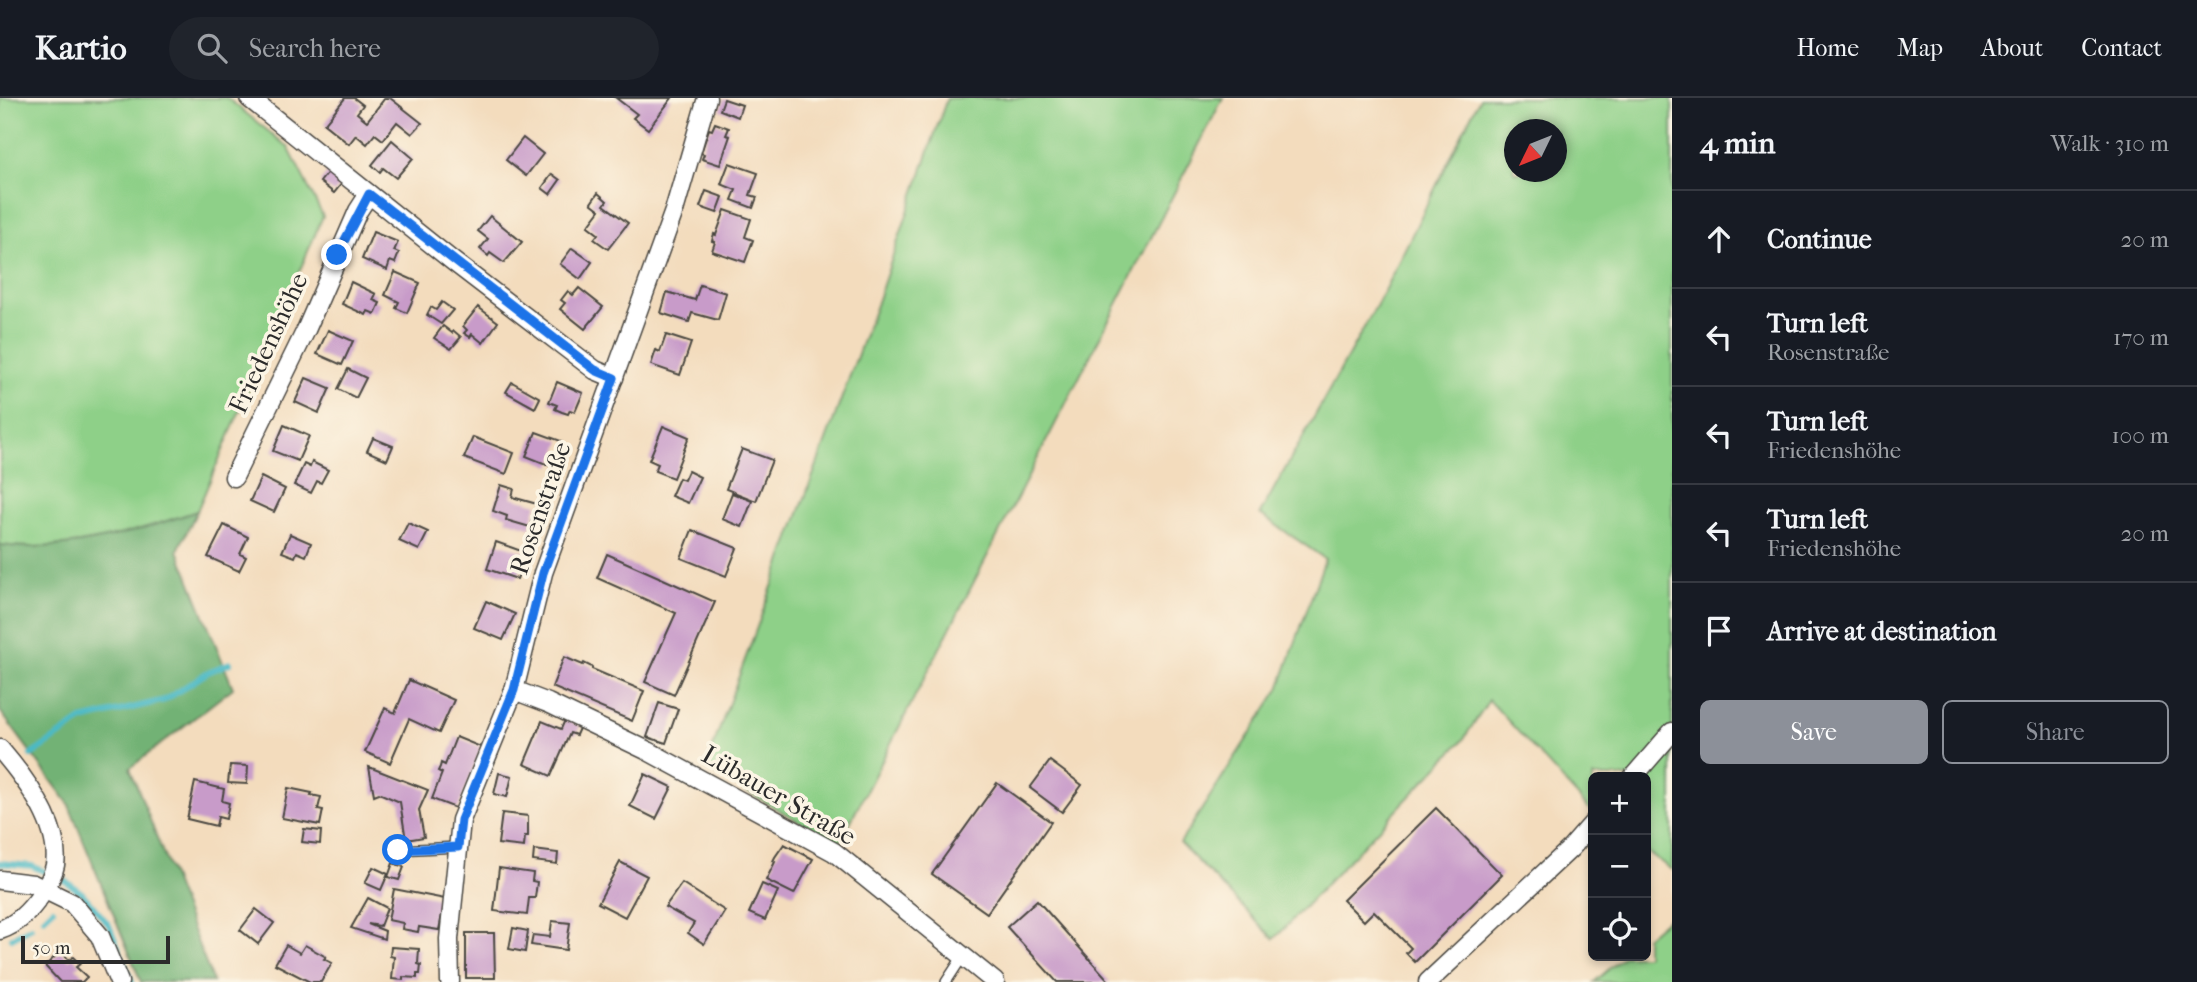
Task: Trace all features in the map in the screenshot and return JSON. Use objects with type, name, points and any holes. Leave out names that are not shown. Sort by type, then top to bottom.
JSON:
[{"type":"street","points":[[249,98],[595,370],[614,378]]},
{"type":"street","name":"Rosenstraße","points":[[450,982],[449,939],[461,820],[514,690],[543,573],[674,211],[707,98]]},
{"type":"street","name":"Friedenshöhe","points":[[234,477],[306,330],[353,222],[369,194]]},
{"type":"street","name":"Lübauer Straße","points":[[514,690],[648,751],[834,852],[995,982]]},
{"type":"street","points":[[1637,772],[1672,732]]},
{"type":"street","points":[[0,749],[36,794],[55,845],[55,866],[47,886],[31,910],[11,926],[0,930]]},
{"type":"street","points":[[1428,982],[1571,848],[1588,829]]},
{"type":"street","points":[[0,880],[47,886],[72,903],[100,936],[119,982]]},
{"type":"lane","points":[[398,850],[458,847]]},
{"type":"lane","points":[[946,982],[963,956]]},
{"type":"green space","points":[[0,98],[227,98],[288,147],[323,216],[197,511],[125,533],[75,544],[25,547],[0,545]]},
{"type":"green space","points":[[947,98],[1223,98],[839,844],[705,768],[876,305]]},
{"type":"green space","points":[[1480,98],[1672,98],[1672,870],[1651,855],[1651,772],[1588,772],[1588,808],[1489,700],[1463,740],[1274,939],[1180,843],[1279,689],[1325,559],[1260,514],[1379,301]]},
{"type":"green space","points":[[197,511],[178,550],[233,688],[130,768],[213,982],[141,982],[68,803],[0,711],[0,545],[25,547],[75,544],[125,533]]},
{"type":"green space","points":[[1672,915],[1672,982],[1594,982],[1618,961],[1651,961],[1651,933]]},
{"type":"building","points":[[345,98],[354,98],[363,105],[357,113],[367,121],[385,98],[390,98],[422,123],[412,134],[397,122],[383,140],[375,134],[367,144],[356,135],[349,144],[324,124]]},
{"type":"building","points":[[616,98],[672,98],[648,129],[633,118],[637,114]]},
{"type":"building","points":[[724,99],[742,105],[738,117],[720,110]]},
{"type":"building","points":[[715,123],[729,128],[726,135],[730,136],[720,165],[702,159],[704,154],[701,153],[709,129],[712,130]]},
{"type":"building","points":[[523,138],[543,154],[526,176],[506,160]]},
{"type":"building","points":[[392,140],[413,158],[396,178],[383,168],[380,172],[372,165]]},
{"type":"building","points":[[729,163],[758,173],[750,195],[757,197],[753,208],[732,200],[736,190],[721,184]]},
{"type":"building","points":[[328,172],[342,183],[334,193],[320,182]]},
{"type":"building","points":[[552,174],[560,180],[550,194],[542,188]]},
{"type":"building","points":[[706,191],[723,197],[717,213],[700,207]]},
{"type":"building","points":[[598,193],[607,201],[604,205],[628,223],[608,249],[594,239],[598,234],[588,226],[600,210],[591,203]]},
{"type":"building","points":[[725,210],[751,219],[745,237],[753,240],[745,262],[712,251],[715,242],[712,241],[713,237]]},
{"type":"building","points":[[490,216],[522,242],[504,263],[480,249],[488,239],[478,231]]},
{"type":"building","points":[[373,232],[398,242],[394,251],[399,253],[395,263],[390,261],[387,270],[362,259]]},
{"type":"building","points":[[572,248],[592,262],[580,279],[560,264]]},
{"type":"building","points":[[395,272],[420,283],[407,313],[396,308],[399,302],[385,295]]},
{"type":"building","points":[[351,282],[376,294],[373,300],[380,303],[375,314],[368,311],[366,315],[342,304]]},
{"type":"building","points":[[700,285],[726,293],[718,320],[692,313],[689,322],[661,313],[667,292],[695,300]]},
{"type":"building","points":[[579,288],[603,307],[585,329],[560,309],[565,303],[561,300],[568,291],[573,295]]},
{"type":"building","points":[[442,302],[453,310],[441,324],[427,315],[431,307],[436,310]]},
{"type":"building","points":[[478,307],[498,322],[483,343],[472,334],[470,337],[464,333],[467,330],[463,326]]},
{"type":"building","points":[[443,326],[461,337],[451,349],[434,338]]},
{"type":"building","points":[[328,330],[353,341],[342,365],[317,354]]},
{"type":"building","points":[[666,335],[691,343],[680,375],[651,365],[656,350],[660,352]]},
{"type":"building","points":[[348,369],[366,378],[356,398],[338,389]]},
{"type":"building","points":[[306,378],[330,388],[319,413],[295,402]]},
{"type":"building","points":[[512,382],[540,398],[535,408],[506,392]]},
{"type":"building","points":[[557,382],[583,393],[575,412],[562,412],[555,409],[557,405],[549,402]]},
{"type":"building","points":[[284,425],[309,436],[298,461],[273,451]]},
{"type":"building","points":[[663,426],[689,437],[673,478],[655,471],[658,464],[649,460]]},
{"type":"building","points":[[536,432],[561,441],[551,466],[526,456]]},
{"type":"building","points":[[473,437],[514,453],[506,474],[464,458]]},
{"type":"building","points":[[373,438],[393,446],[387,460],[367,451]]},
{"type":"building","points":[[742,449],[772,460],[756,501],[726,489]]},
{"type":"building","points":[[312,462],[328,470],[321,483],[317,481],[311,493],[294,485],[304,464],[310,467]]},
{"type":"building","points":[[688,471],[700,477],[688,503],[671,496],[679,478],[684,480]]},
{"type":"building","points":[[261,477],[285,489],[274,512],[250,501]]},
{"type":"building","points":[[501,485],[514,489],[512,497],[537,504],[530,527],[506,520],[507,516],[493,511]]},
{"type":"building","points":[[732,493],[752,501],[742,527],[722,519]]},
{"type":"building","points":[[408,523],[428,532],[419,550],[399,541]]},
{"type":"building","points":[[224,525],[248,537],[240,554],[246,557],[239,571],[208,557]]},
{"type":"building","points":[[692,530],[737,548],[726,576],[681,558]]},
{"type":"building","points":[[290,534],[311,543],[306,556],[297,552],[295,557],[282,552]]},
{"type":"building","points":[[496,542],[527,553],[517,579],[487,569]]},
{"type":"building","points":[[607,554],[715,602],[674,695],[645,682],[676,613],[597,578]]},
{"type":"building","points":[[486,601],[515,614],[503,640],[474,628]]},
{"type":"building","points":[[564,657],[583,665],[584,663],[644,691],[632,721],[552,687]]},
{"type":"building","points":[[409,680],[454,700],[439,733],[409,719],[390,763],[365,752],[385,708],[395,713]]},
{"type":"building","points":[[659,703],[678,709],[666,743],[647,737]]},
{"type":"building","points":[[565,720],[580,726],[576,735],[570,733],[551,776],[524,764],[542,721],[561,729]]},
{"type":"building","points":[[456,737],[481,747],[458,809],[432,799],[442,773],[438,771],[441,763],[445,765]]},
{"type":"building","points":[[1050,761],[1082,785],[1062,812],[1030,788]]},
{"type":"building","points":[[230,765],[248,766],[247,784],[228,783]]},
{"type":"building","points":[[369,767],[428,790],[419,810],[424,837],[406,840],[400,802],[379,793],[374,795]]},
{"type":"building","points":[[499,773],[512,776],[507,797],[494,794]]},
{"type":"building","points":[[645,774],[672,787],[656,819],[630,806]]},
{"type":"building","points":[[195,782],[224,789],[222,801],[229,803],[226,819],[218,817],[216,826],[187,819]]},
{"type":"building","points":[[997,783],[1051,822],[987,913],[932,874]]},
{"type":"building","points":[[288,788],[321,797],[318,809],[323,810],[320,825],[282,818]]},
{"type":"building","points":[[1436,808],[1502,875],[1415,962],[1406,953],[1411,948],[1374,911],[1364,921],[1343,900]]},
{"type":"building","points":[[502,813],[528,816],[528,836],[525,836],[524,847],[498,844]]},
{"type":"building","points":[[304,829],[321,831],[320,844],[302,842]]},
{"type":"building","points":[[784,844],[813,859],[794,894],[766,880],[775,857]]},
{"type":"building","points":[[534,850],[558,853],[557,864],[533,861]]},
{"type":"building","points":[[620,862],[647,876],[625,917],[598,903]]},
{"type":"building","points":[[393,863],[404,867],[399,880],[388,877]]},
{"type":"building","points":[[373,867],[388,874],[381,890],[365,883]]},
{"type":"building","points":[[499,868],[533,873],[532,881],[537,882],[535,898],[529,898],[527,915],[494,911]]},
{"type":"building","points":[[682,883],[725,911],[704,944],[688,933],[694,923],[665,907]]},
{"type":"building","points":[[762,884],[778,891],[765,920],[749,913]]},
{"type":"building","points":[[394,889],[445,899],[439,930],[419,927],[418,932],[402,929],[403,923],[388,920]]},
{"type":"building","points":[[368,898],[387,908],[380,926],[368,924],[385,931],[384,939],[351,928]]},
{"type":"building","points":[[1037,900],[1110,982],[1057,982],[1007,927]]},
{"type":"building","points":[[256,909],[274,923],[258,944],[240,930]]},
{"type":"building","points":[[552,921],[570,923],[566,950],[531,945],[533,935],[550,937]]},
{"type":"building","points":[[513,928],[528,931],[525,952],[509,949]]},
{"type":"building","points":[[466,933],[494,933],[495,978],[466,978]]},
{"type":"building","points":[[286,945],[300,953],[305,945],[332,963],[321,982],[310,982],[275,964]]},
{"type":"building","points":[[391,947],[419,949],[418,964],[421,965],[417,978],[392,979],[394,957],[390,956]]},
{"type":"building","points":[[61,951],[69,960],[73,957],[80,964],[76,967],[87,977],[82,982],[60,982],[45,966]]},
{"type":"waterway","points":[[31,755],[82,720],[165,700],[208,672],[230,663]]},
{"type":"waterway","points":[[0,863],[32,866],[67,882],[82,893],[109,925],[132,982]]},
{"type":"waterway","points":[[44,918],[53,909]]},
{"type":"waterway","points":[[12,938],[31,927]]},
{"type":"route","points":[[337,255],[369,194],[595,370],[614,378],[543,573],[514,690],[461,820],[458,847],[398,850]]}]
